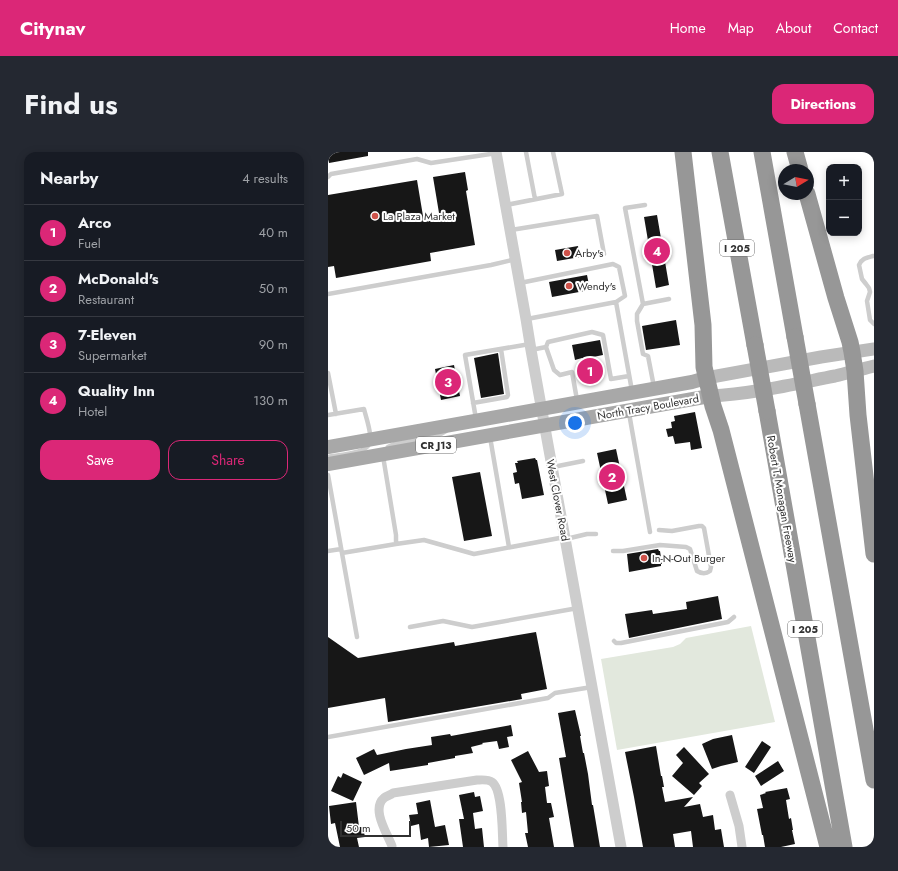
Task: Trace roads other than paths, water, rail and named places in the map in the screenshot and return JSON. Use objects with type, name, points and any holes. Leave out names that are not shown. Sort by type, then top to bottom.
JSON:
[{"type":"highway","points":[[683,152],[702,325],[706,378],[712,406],[721,430],[828,847]]},
{"type":"highway","name":"Robert T. Monagan Freeway","points":[[720,152],[844,847]]},
{"type":"highway","points":[[762,152],[874,780]]},
{"type":"highway","points":[[796,152],[799,164]]},
{"type":"highway","points":[[809,200],[852,352],[874,554]]},
{"type":"main road","name":"CR J13","points":[[706,378],[874,349]]},
{"type":"main road","name":"North Tracy Boulevard","points":[[328,464],[628,410],[710,396],[727,395],[782,386],[837,376],[874,366]]},
{"type":"main road","name":"North Tracy Boulevard","points":[[328,448],[655,389],[706,378]]},
{"type":"street","name":"West Clover Road","points":[[496,153],[621,847]]},
{"type":"street","points":[[392,846],[379,814],[379,806],[384,798],[393,793],[477,780],[487,780],[492,782],[498,790],[503,847]]},
{"type":"street","points":[[730,795],[739,826],[742,847]]},
{"type":"lane","points":[[526,152],[535,199]]},
{"type":"lane","points":[[506,205],[562,194],[553,152]]},
{"type":"lane","points":[[328,177],[331,174],[417,159],[431,163],[496,153]]},
{"type":"lane","points":[[644,205],[625,208],[643,304],[637,314],[637,321],[643,354],[648,356],[655,389]]},
{"type":"lane","points":[[510,230],[598,216],[604,254]]},
{"type":"lane","points":[[873,256],[861,260],[859,266],[862,279],[872,292],[867,301],[870,320],[874,324]]},
{"type":"lane","points":[[328,294],[491,265],[516,259]]},
{"type":"lane","points":[[520,283],[613,264],[619,267],[625,296],[616,302],[526,319]]},
{"type":"lane","points":[[643,304],[669,300]]},
{"type":"lane","points":[[616,302],[632,393]]},
{"type":"lane","points":[[577,402],[572,372],[560,375],[554,370],[546,347],[548,342],[592,332],[603,335],[611,379],[629,376]]},
{"type":"lane","points":[[476,421],[465,355],[501,349],[546,347]]},
{"type":"lane","points":[[473,404],[507,397],[508,395],[501,349]]},
{"type":"lane","points":[[328,373],[336,414]]},
{"type":"lane","points":[[328,415],[364,409],[370,440],[368,446],[360,451],[328,457]]},
{"type":"lane","points":[[628,410],[650,532]]},
{"type":"lane","points":[[396,544],[396,535],[383,455],[388,447],[394,444],[439,435],[456,424]]},
{"type":"lane","points":[[489,436],[509,548]]},
{"type":"lane","points":[[552,467],[583,461]]},
{"type":"lane","points":[[328,475],[329,491],[357,636]]},
{"type":"lane","points":[[613,551],[660,546],[686,547],[690,549],[697,571],[701,574],[710,571],[711,567],[704,528],[702,526],[672,531],[659,530]]},
{"type":"lane","points":[[328,552],[424,540],[474,554],[587,534],[596,534]]},
{"type":"lane","points":[[410,627],[443,622],[472,626],[578,608]]},
{"type":"lane","points":[[614,641],[616,643],[620,643],[728,622],[734,617]]},
{"type":"lane","points":[[328,737],[548,698],[555,693],[592,687]]},
{"type":"place","name":"La Plaza Market","points":[[375,216]]},
{"type":"place","name":"Quality Inn","points":[[657,251]]},
{"type":"place","name":"Arby's","points":[[567,253]]},
{"type":"place","name":"Wendy's","points":[[569,286]]},
{"type":"place","name":"Arco","points":[[590,371]]},
{"type":"place","name":"7-Eleven","points":[[448,382]]},
{"type":"place","name":"McDonald's","points":[[612,477]]},
{"type":"place","name":"In-N-Out Burger","points":[[644,558]]}]
